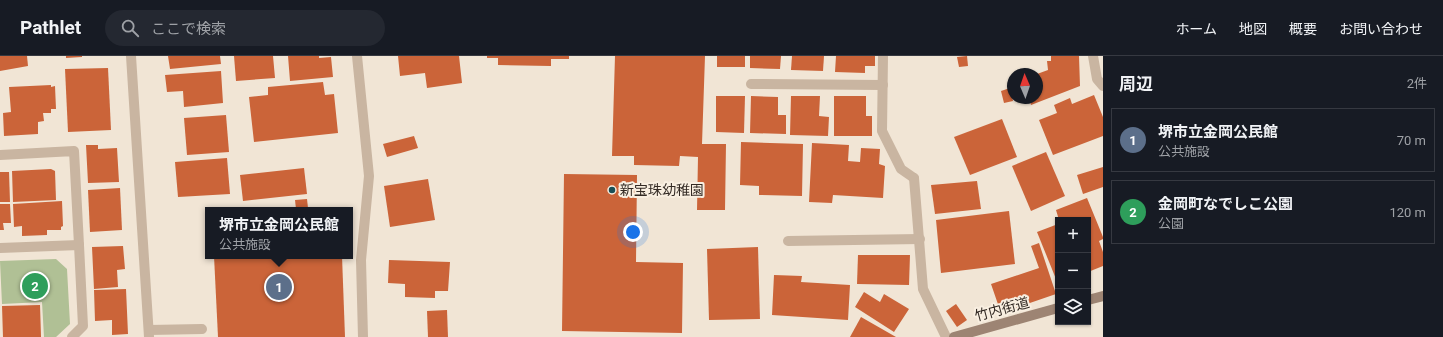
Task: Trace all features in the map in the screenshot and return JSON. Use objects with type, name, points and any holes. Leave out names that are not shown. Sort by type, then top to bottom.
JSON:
[{"type":"street","points":[[131,56],[149,334],[202,329]]},
{"type":"street","points":[[357,56],[369,176],[361,260],[363,337]]},
{"type":"street","points":[[883,56],[882,131],[901,169],[914,178],[923,289],[946,337]]},
{"type":"street","points":[[1092,56],[1097,79],[1103,86]]},
{"type":"street","points":[[752,84],[883,85]]},
{"type":"street","points":[[0,155],[74,151],[83,326],[72,337]]},
{"type":"street","points":[[788,241],[920,239]]},
{"type":"street","points":[[0,248],[79,245]]},
{"type":"street","points":[[1091,299],[1103,296]]},
{"type":"street","name":"竹内街道","points":[[954,337],[1055,309]]},
{"type":"green space","points":[[56,259],[67,269],[70,324],[56,337],[44,337],[42,302],[2,304],[0,261]]},
{"type":"building","points":[[0,56],[27,56],[28,66],[0,71]]},
{"type":"building","points":[[66,56],[82,56],[82,57],[66,58]]},
{"type":"building","points":[[168,56],[220,56],[221,64],[170,69]]},
{"type":"building","points":[[234,56],[273,56],[275,78],[236,81]]},
{"type":"building","points":[[288,56],[319,56],[319,58],[331,57],[333,77],[290,81]]},
{"type":"building","points":[[398,56],[459,56],[462,83],[427,88],[425,73],[400,76]]},
{"type":"building","points":[[487,56],[569,56],[569,59],[551,59],[551,66],[498,65],[498,58],[487,58]]},
{"type":"building","points":[[615,56],[705,56],[702,144],[726,144],[725,210],[697,210],[698,157],[680,156],[679,166],[634,165],[634,156],[612,156]]},
{"type":"building","points":[[717,56],[745,56],[745,67],[717,67]]},
{"type":"building","points":[[750,56],[781,56],[780,69],[750,68]]},
{"type":"building","points":[[792,56],[824,56],[823,71],[791,70]]},
{"type":"building","points":[[836,56],[875,56],[875,66],[865,66],[865,73],[835,72]]},
{"type":"building","points":[[967,56],[968,66],[959,67],[957,57]]},
{"type":"building","points":[[1051,56],[1079,56],[1080,86],[1043,100],[1043,72],[1048,70],[1047,61],[1051,61]]},
{"type":"building","points":[[108,68],[111,130],[68,132],[65,69]]},
{"type":"building","points":[[221,71],[223,103],[184,107],[183,91],[167,92],[165,75]]},
{"type":"building","points":[[323,82],[325,95],[334,94],[338,133],[254,142],[249,97],[268,95],[268,87]]},
{"type":"building","points":[[51,85],[51,87],[55,86],[56,109],[51,109],[51,113],[43,113],[44,121],[38,122],[38,134],[4,136],[3,113],[11,112],[9,87]]},
{"type":"building","points":[[1007,89],[1007,102],[1004,103],[1001,91]]},
{"type":"building","points":[[1094,95],[1103,117],[1103,136],[1053,155],[1039,120],[1057,113],[1054,105],[1070,98],[1072,104]]},
{"type":"building","points":[[716,96],[745,96],[744,133],[716,132]]},
{"type":"building","points":[[751,96],[778,97],[778,115],[786,115],[786,134],[750,133]]},
{"type":"building","points":[[791,96],[820,96],[819,116],[829,117],[828,136],[790,135]]},
{"type":"building","points":[[834,96],[866,96],[866,116],[872,116],[872,136],[834,136]]},
{"type":"building","points":[[226,115],[229,152],[187,155],[184,118]]},
{"type":"building","points":[[1002,119],[1017,157],[970,175],[954,137]]},
{"type":"building","points":[[414,136],[418,148],[387,157],[383,144]]},
{"type":"building","points":[[741,142],[803,144],[802,196],[759,195],[759,186],[740,185]]},
{"type":"building","points":[[812,143],[849,145],[848,161],[860,162],[861,148],[880,149],[879,164],[885,166],[883,198],[833,195],[832,203],[809,202]]},
{"type":"building","points":[[86,145],[98,145],[98,149],[117,148],[119,182],[88,183]]},
{"type":"building","points":[[1046,152],[1065,196],[1031,211],[1012,166]]},
{"type":"building","points":[[227,158],[230,194],[178,197],[175,162]]},
{"type":"building","points":[[1103,167],[1103,187],[1083,194],[1077,175]]},
{"type":"building","points":[[304,168],[307,194],[243,201],[240,175]]},
{"type":"building","points":[[51,169],[55,171],[56,200],[13,202],[12,171]]},
{"type":"building","points":[[0,172],[9,172],[10,202],[0,202]]},
{"type":"building","points":[[564,174],[637,175],[636,262],[683,263],[682,333],[562,331]]},
{"type":"building","points":[[428,179],[435,220],[390,227],[384,186]]},
{"type":"building","points":[[977,181],[981,209],[935,214],[931,185]]},
{"type":"building","points":[[120,188],[122,230],[90,232],[88,190]]},
{"type":"building","points":[[1087,198],[1103,237],[1103,239],[1099,241],[1103,252],[1103,266],[1091,271],[1091,217],[1058,217],[1056,210]]},
{"type":"building","points":[[307,199],[308,207],[296,207],[295,200]]},
{"type":"building","points":[[62,201],[63,226],[61,227],[61,230],[47,230],[47,235],[22,236],[22,226],[14,227],[13,204]]},
{"type":"building","points":[[0,204],[10,204],[11,223],[3,223],[4,230],[0,230]]},
{"type":"building","points":[[1009,211],[1015,264],[941,273],[936,220]]},
{"type":"building","points":[[1055,225],[1055,277],[1037,232]]},
{"type":"building","points":[[1039,243],[1055,294],[1001,313],[991,284],[1039,268],[1031,246]]},
{"type":"building","points":[[123,246],[125,269],[117,270],[118,287],[94,289],[92,247]]},
{"type":"building","points":[[758,247],[760,319],[709,320],[707,249]]},
{"type":"building","points":[[858,255],[910,255],[909,285],[857,284]]},
{"type":"building","points":[[214,259],[342,259],[345,337],[218,337]]},
{"type":"building","points":[[389,260],[450,262],[448,291],[435,291],[435,298],[405,297],[405,284],[388,283]]},
{"type":"building","points":[[774,275],[802,276],[801,282],[850,285],[848,320],[772,315]]},
{"type":"building","points":[[126,289],[128,334],[112,335],[112,320],[95,321],[94,290]]},
{"type":"building","points":[[864,292],[880,302],[884,294],[909,309],[894,332],[855,307]]},
{"type":"building","points":[[956,304],[967,320],[957,327],[946,311]]},
{"type":"building","points":[[40,305],[41,337],[3,337],[2,306]]},
{"type":"building","points":[[447,310],[448,337],[428,337],[427,311]]},
{"type":"building","points":[[861,317],[896,337],[850,337]]},
{"type":"place","name":"新宝珠幼稚園","points":[[612,190]]},
{"type":"place","name":"金岡町なでしこ公園","points":[[35,286]]},
{"type":"place","name":"堺市立金岡公民館","points":[[279,287]]}]
